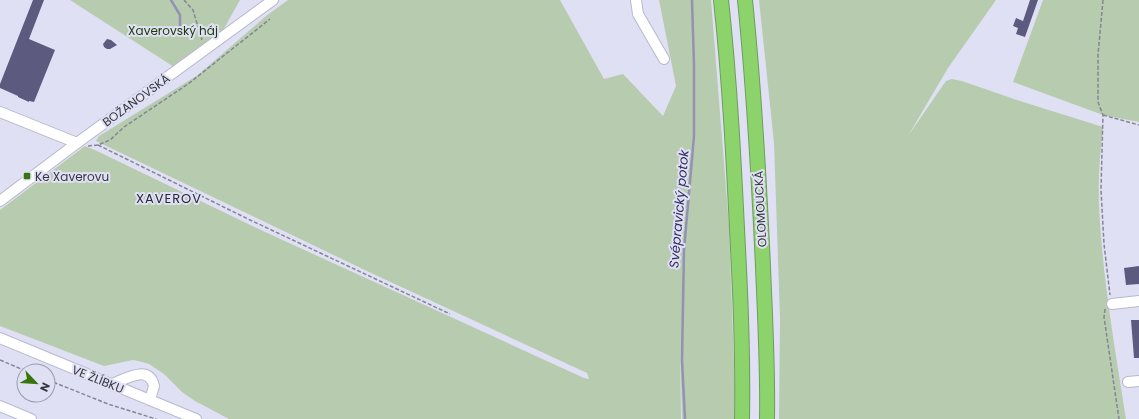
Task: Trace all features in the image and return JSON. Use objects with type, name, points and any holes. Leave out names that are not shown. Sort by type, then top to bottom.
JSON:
[{"type":"highway","name":"OLOMOUCKÁ","points":[[721,0],[735,188],[740,296],[742,419]]},
{"type":"highway","name":"OLOMOUCKÁ","points":[[745,0],[760,184],[767,419]]},
{"type":"street","name":"BOŽANOVSKÁ","points":[[0,201],[273,0]]},
{"type":"street","points":[[636,0],[638,14],[664,59]]},
{"type":"street","points":[[0,112],[77,143]]},
{"type":"street","points":[[1112,304],[1139,301]]},
{"type":"street","name":"VE ŽLÍBKU","points":[[0,338],[196,419]]},
{"type":"street","points":[[112,384],[139,374],[146,375],[151,379],[154,386],[150,400]]},
{"type":"street","points":[[1128,382],[1139,381]]},
{"type":"street","points":[[0,406],[31,419]]},
{"type":"path","points":[[184,0],[193,10],[205,49]]},
{"type":"path","points":[[1103,0],[1098,55],[1098,102],[1103,115],[1101,190],[1104,244],[1112,304],[1105,308],[1104,317],[1119,419]]},
{"type":"path","points":[[77,143],[89,146],[98,145],[110,140],[124,127],[188,84],[270,19]]},
{"type":"path","points":[[1103,115],[1139,125]]},
{"type":"path","points":[[98,145],[273,231],[450,314]]},
{"type":"path","points":[[0,360],[16,367]]},
{"type":"path","points":[[56,383],[108,404],[156,419]]},
{"type":"green space","name":"Xaverovský háj","points":[[70,0],[240,0],[222,32],[174,67]]},
{"type":"green space","points":[[288,0],[560,0],[604,79],[623,74],[663,116],[676,86],[659,0],[711,0],[729,226],[735,391],[734,419],[682,419],[680,341],[681,419],[229,419],[195,401],[182,392],[164,374],[149,364],[133,360],[104,366],[0,326],[0,210],[85,146],[263,231],[589,379],[587,373],[371,273],[96,141],[99,136],[198,75],[266,16]]},
{"type":"green space","points":[[759,0],[996,0],[948,68],[908,136],[946,81],[952,79],[1103,127],[1100,156],[1099,204],[1103,258],[1126,419],[779,419],[780,318],[774,143]]},
{"type":"green space","points":[[1043,0],[1139,0],[1139,122],[1103,115],[1013,82]]},
{"type":"building","points":[[33,0],[44,0],[29,39],[55,50],[34,102],[29,102],[0,88],[0,84]]},
{"type":"building","points":[[1030,0],[1038,0],[1025,37],[1016,34],[1018,28],[1013,26],[1016,18],[1023,21]]},
{"type":"building","points":[[107,39],[111,40],[117,45],[107,49],[103,44]]},
{"type":"building","points":[[1139,266],[1139,284],[1126,285],[1124,268]]},
{"type":"building","points":[[1131,320],[1139,320],[1139,358],[1134,358]]},
{"type":"waterway","points":[[171,0],[180,15],[180,26]]},
{"type":"waterway","name":"Svépravický potok","points":[[685,419],[682,360],[684,250],[694,136],[692,0]]},
{"type":"place","name":"Ke Xaverovu","points":[[27,176]]},
{"type":"district","name":"XAVEROV","points":[[169,198]]}]
